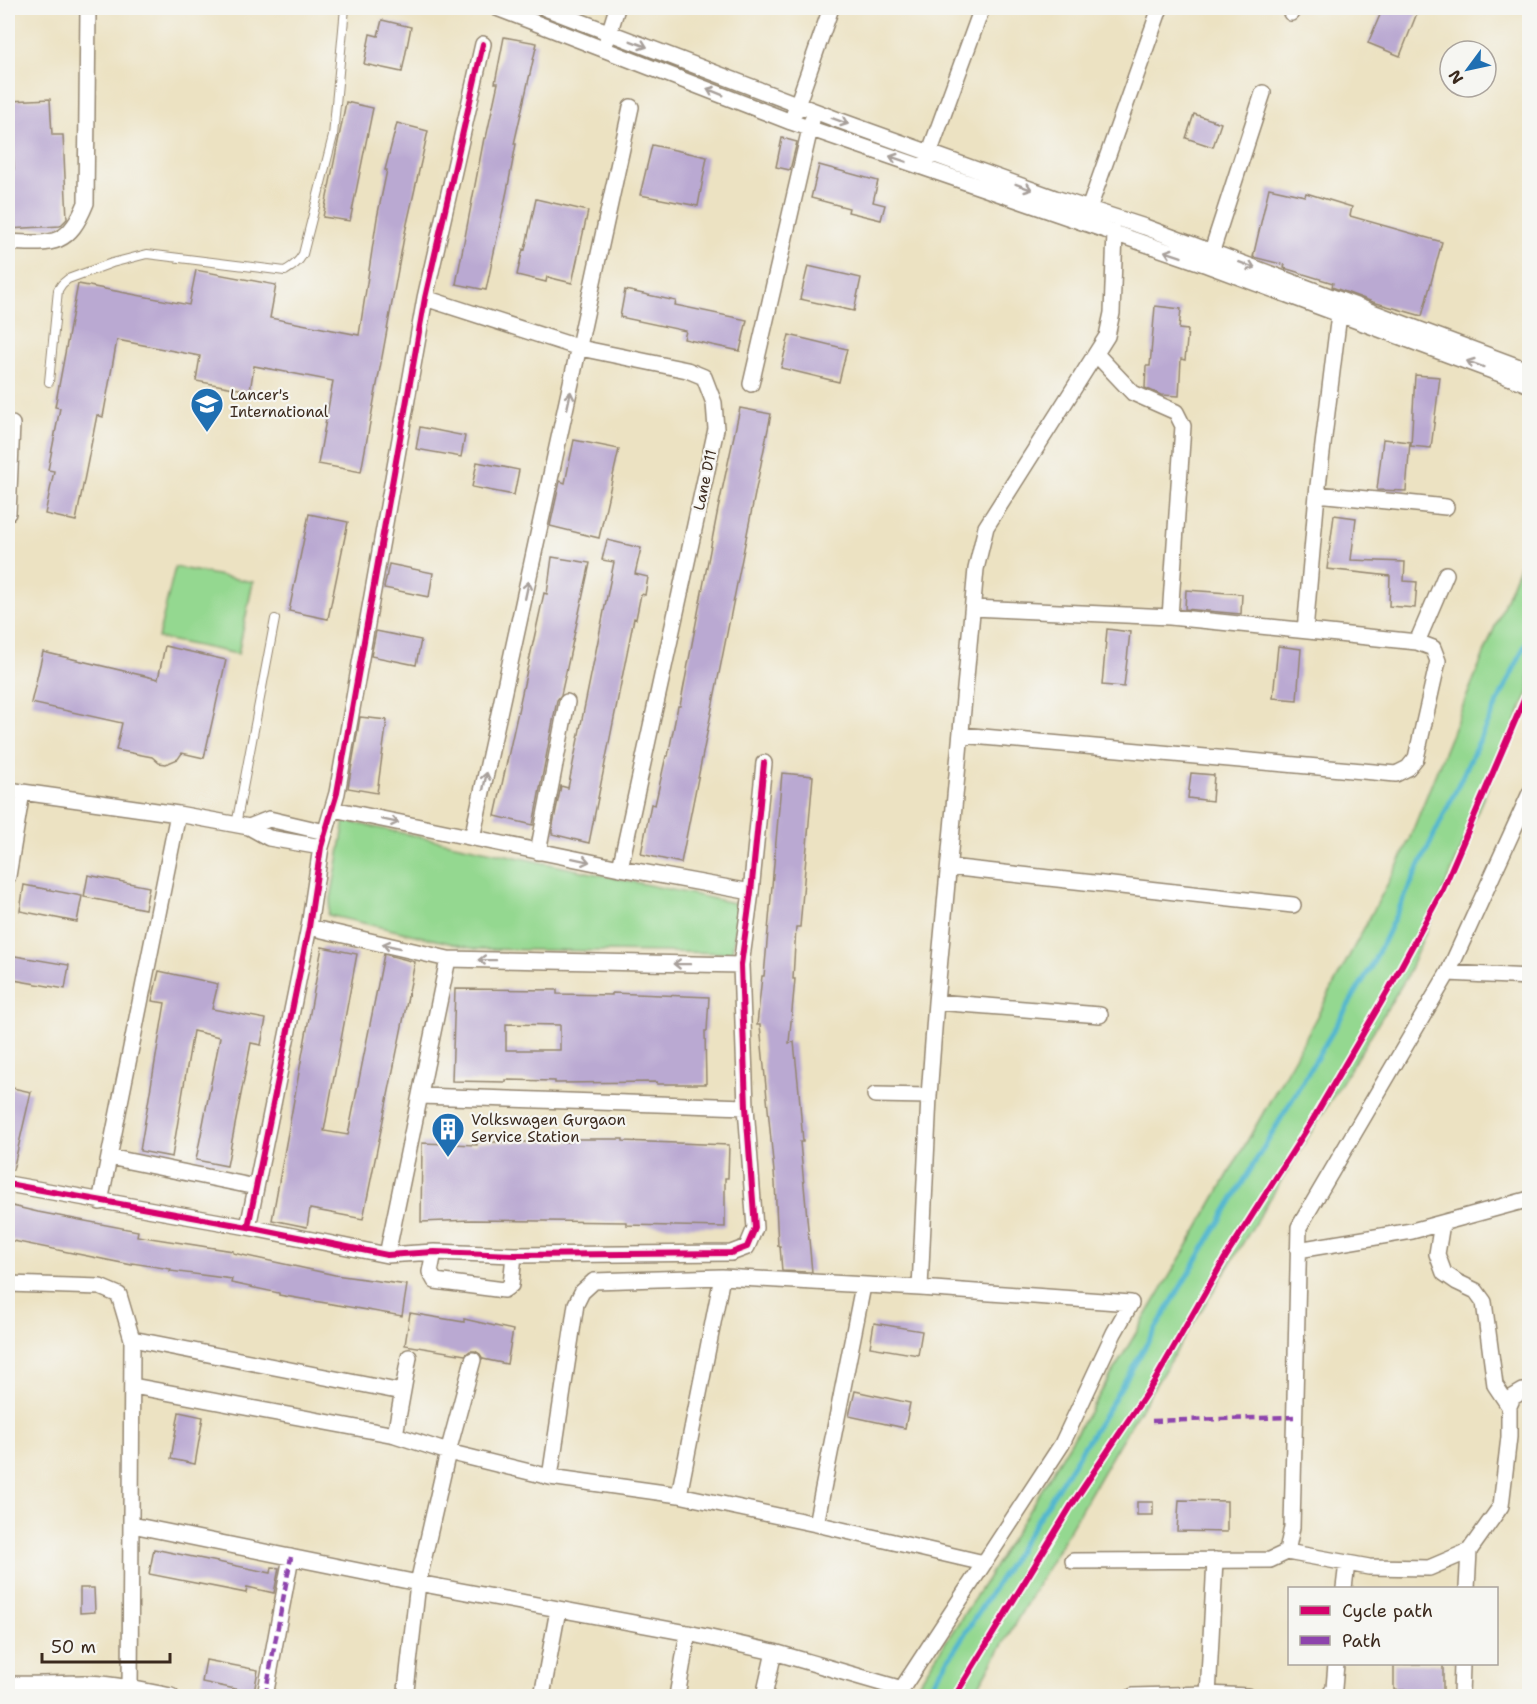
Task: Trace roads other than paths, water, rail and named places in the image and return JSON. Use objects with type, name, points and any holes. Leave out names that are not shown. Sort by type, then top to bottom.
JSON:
[{"type":"street","points":[[8,242],[45,243],[61,240],[79,220],[86,202],[88,8]]},
{"type":"street","points":[[497,8],[810,129],[924,168],[1087,216],[1115,233],[1209,259]]},
{"type":"street","points":[[545,8],[929,153],[1087,216],[1340,307],[1530,371]]},
{"type":"street","points":[[604,48],[617,8]]},
{"type":"street","points":[[791,122],[831,8]]},
{"type":"street","points":[[924,168],[982,8]]},
{"type":"street","points":[[1087,216],[1160,8]]},
{"type":"street","points":[[248,1227],[309,927],[321,847],[333,809],[425,298],[483,44]]},
{"type":"street","points":[[1209,259],[1263,93]]},
{"type":"street","points":[[472,838],[631,106]]},
{"type":"street","points":[[751,384],[814,111]]},
{"type":"street","points":[[920,1288],[936,1002],[976,569],[986,527],[1107,336],[1112,313],[1115,233]]},
{"type":"street","name":"Lane D11","points":[[425,298],[580,348],[687,370],[704,377],[714,403],[716,429],[620,868]]},
{"type":"street","points":[[1340,307],[1530,385]]},
{"type":"street","points":[[1305,631],[1317,494],[1340,307]]},
{"type":"street","points":[[1096,354],[1133,393],[1176,412],[1183,426],[1170,617]]},
{"type":"street","points":[[8,424],[12,424],[8,513]]},
{"type":"street","points":[[1317,494],[1446,507]]},
{"type":"street","points":[[1417,642],[1446,574]]},
{"type":"street","points":[[961,735],[1396,774],[1408,768],[1416,758],[1438,661],[1433,648],[1417,642],[1170,617],[974,608]]},
{"type":"street","points":[[538,852],[567,702]]},
{"type":"street","points":[[8,1184],[248,1227],[387,1255],[434,1252],[514,1255],[731,1253],[747,1247],[755,1228],[746,1107],[741,965],[752,892],[764,763]]},
{"type":"street","points":[[8,876],[15,791],[178,814],[243,826],[269,838],[321,847]]},
{"type":"street","points":[[1287,1552],[1292,1527],[1299,1227],[1448,973],[1530,793]]},
{"type":"street","points":[[333,809],[538,852],[752,892]]},
{"type":"street","points":[[100,1202],[178,814]]},
{"type":"street","points":[[243,826],[269,819],[325,832]]},
{"type":"street","points":[[949,867],[1293,905]]},
{"type":"street","points":[[309,927],[448,959],[741,965]]},
{"type":"street","points":[[387,1255],[448,959]]},
{"type":"street","points":[[1448,973],[1530,977]]},
{"type":"street","points":[[936,1002],[1100,1015]]},
{"type":"street","points":[[875,1095],[929,1095]]},
{"type":"street","points":[[420,1096],[746,1107]]},
{"type":"street","points":[[109,1157],[256,1187]]},
{"type":"street","points":[[1298,1250],[1412,1231],[1530,1198]]},
{"type":"street","points":[[1442,1223],[1437,1254],[1444,1273],[1476,1291],[1484,1302],[1496,1385],[1509,1406]]},
{"type":"street","points":[[434,1252],[430,1272],[435,1281],[504,1290],[512,1285],[514,1255]]},
{"type":"street","points":[[679,1495],[722,1277]]},
{"type":"street","points":[[132,1526],[558,1610],[688,1633],[774,1652],[899,1693],[1062,1444],[1114,1333],[1131,1303],[722,1277],[594,1281],[582,1292],[576,1304],[550,1477]]},
{"type":"street","points":[[8,1284],[100,1287],[119,1294],[132,1339],[130,1692]]},
{"type":"street","points":[[816,1524],[863,1286]]},
{"type":"street","points":[[132,1339],[402,1392]]},
{"type":"street","points":[[395,1435],[409,1357]]},
{"type":"street","points":[[406,1690],[418,1583],[448,1452],[473,1360]]},
{"type":"street","points":[[133,1386],[395,1435],[448,1452],[550,1477],[679,1495],[984,1563]]},
{"type":"street","points":[[1073,1561],[1270,1560],[1287,1552],[1369,1567],[1429,1568],[1469,1551],[1501,1506],[1509,1437],[1509,1406],[1513,1397],[1523,1391],[1530,1392]]},
{"type":"street","points":[[1467,1587],[1469,1551]]},
{"type":"street","points":[[265,1696],[291,1557]]},
{"type":"street","points":[[1208,1696],[1215,1560]]},
{"type":"street","points":[[1344,1587],[1347,1563]]},
{"type":"street","points":[[542,1696],[558,1610]]},
{"type":"street","points":[[677,1696],[688,1633]]},
{"type":"street","points":[[764,1696],[774,1652]]},
{"type":"street","points":[[1329,1696],[1334,1688],[1336,1665]]},
{"type":"street","points":[[1461,1696],[1462,1665]]},
{"type":"street","points":[[8,1684],[42,1691],[85,1683],[130,1692],[171,1696]]},
{"type":"street","points":[[1133,1696],[1247,1696]]},
{"type":"lane","points":[[49,382],[58,290],[68,279],[112,263],[147,254],[285,271],[299,261],[303,254],[333,136],[345,8]]},
{"type":"lane","points":[[243,826],[275,619]]},
{"type":"waterway","points":[[925,1696],[1108,1409],[1371,967],[1530,635]]},
{"type":"place","name":"Lancer's International","points":[[207,433]]},
{"type":"place","name":"Volkswagen Gurgaon Service Station","points":[[448,1158]]}]
